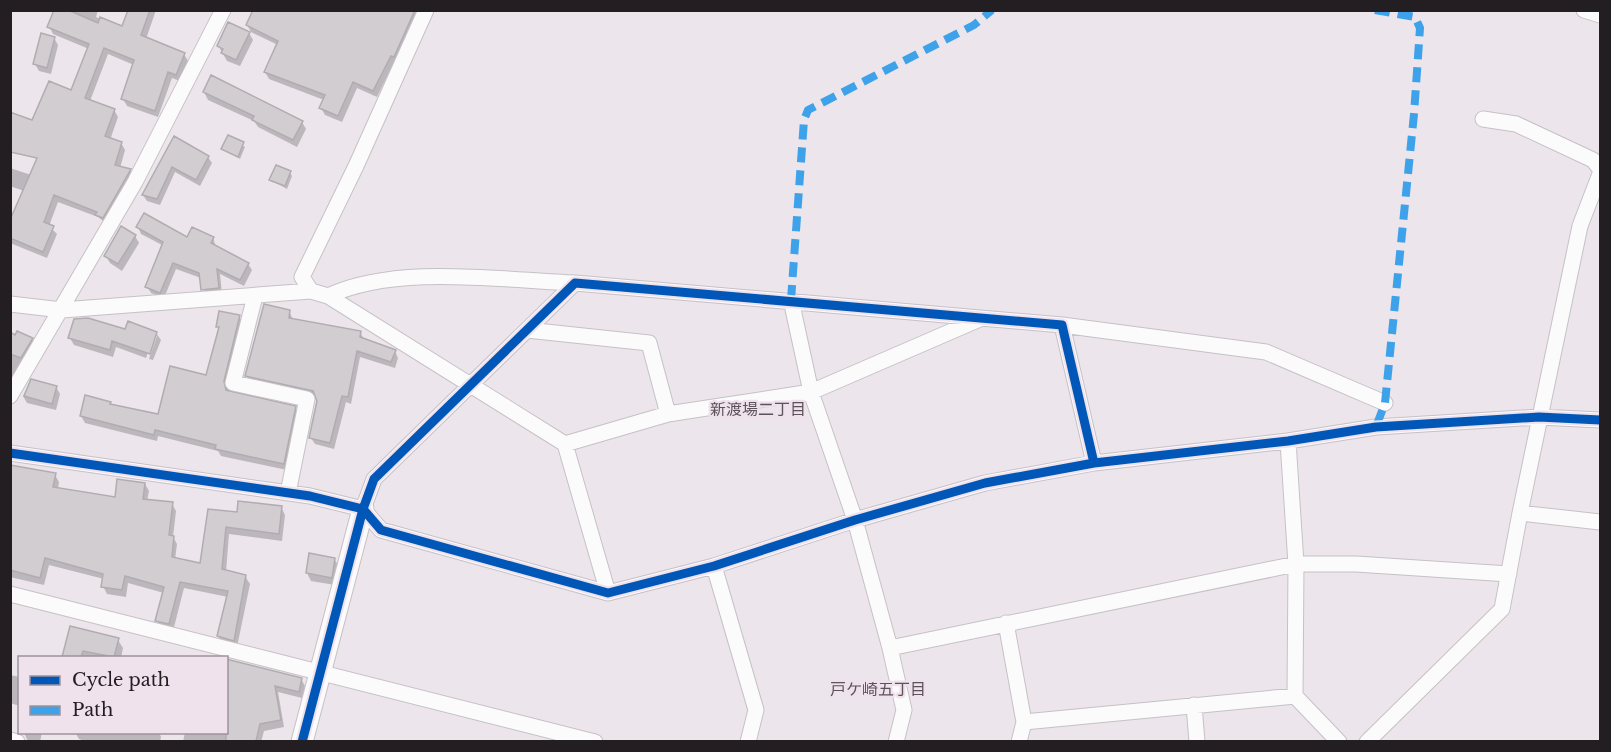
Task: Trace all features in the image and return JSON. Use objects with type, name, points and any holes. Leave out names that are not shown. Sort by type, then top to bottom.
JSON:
[{"type":"street","points":[[10,396],[135,182],[223,10]]},
{"type":"street","points":[[311,291],[302,277],[356,166],[426,10]]},
{"type":"street","points":[[1584,10],[1600,15]]},
{"type":"street","points":[[1483,119],[1515,124],[1593,160],[1600,169]]},
{"type":"street","points":[[1367,741],[1502,609],[1539,417],[1580,226],[1600,174]]},
{"type":"street","points":[[328,296],[351,285],[416,276],[575,283],[1062,325],[1266,352],[1385,403]]},
{"type":"street","points":[[302,741],[363,509],[374,479],[472,386],[575,283]]},
{"type":"street","points":[[10,304],[62,310],[311,291],[328,296],[565,444],[608,593]]},
{"type":"street","points":[[255,296],[232,383],[307,399],[288,493]]},
{"type":"street","points":[[791,300],[812,392],[855,520],[890,648],[904,710],[896,741]]},
{"type":"street","points":[[565,444],[668,414],[812,392],[983,318]]},
{"type":"street","points":[[1062,325],[1094,463]]},
{"type":"street","points":[[527,330],[649,343],[668,414]]},
{"type":"street","points":[[10,453],[288,493],[363,509],[381,530],[608,593],[714,566],[855,520],[985,483],[1094,463],[1288,441],[1377,427],[1539,417],[1600,420]]},
{"type":"street","points":[[1288,441],[1296,564],[1295,696],[1339,741]]},
{"type":"street","points":[[1520,513],[1600,522]]},
{"type":"street","points":[[890,648],[1296,564],[1356,564],[1509,574]]},
{"type":"street","points":[[714,566],[756,710],[748,741]]},
{"type":"street","points":[[10,594],[595,741]]},
{"type":"street","points":[[1006,623],[1023,722],[1019,741]]},
{"type":"street","points":[[1023,722],[1295,696]]},
{"type":"street","points":[[1194,705],[1197,741]]},
{"type":"street","points":[[10,740],[16,741]]},
{"type":"building","points":[[54,10],[68,10],[98,23],[100,17],[122,26],[128,10],[150,10],[141,35],[185,53],[176,75],[168,72],[155,111],[121,99],[134,60],[104,48],[85,98],[115,109],[105,136],[122,142],[115,165],[131,169],[103,218],[95,215],[97,212],[54,195],[44,222],[54,226],[43,252],[10,238],[10,220],[37,158],[10,152],[10,112],[32,120],[49,81],[71,90],[89,44],[47,27]]},
{"type":"building","points":[[253,10],[415,10],[394,57],[391,56],[373,91],[353,82],[338,116],[319,108],[325,95],[264,72],[278,41],[246,25]]},
{"type":"building","points":[[228,22],[250,32],[236,60],[221,53],[223,49],[217,46]]},
{"type":"building","points":[[41,33],[55,37],[47,68],[33,64]]},
{"type":"building","points":[[211,75],[303,121],[293,140],[252,120],[254,116],[203,92]]},
{"type":"building","points":[[228,135],[244,142],[238,157],[221,149]]},
{"type":"building","points":[[174,136],[209,156],[196,180],[172,167],[157,199],[142,195]]},
{"type":"building","points":[[276,165],[291,171],[285,186],[269,180]]},
{"type":"building","points":[[144,213],[187,237],[192,227],[214,237],[211,243],[249,263],[240,280],[217,269],[219,288],[201,290],[199,273],[173,263],[160,293],[145,287],[163,242],[136,227]]},
{"type":"building","points":[[121,226],[136,235],[118,264],[104,256]]},
{"type":"building","points":[[264,304],[290,310],[289,318],[361,331],[360,337],[396,350],[391,362],[357,351],[348,397],[342,396],[330,443],[309,438],[317,401],[313,391],[245,376]]},
{"type":"building","points":[[219,311],[240,315],[224,381],[226,390],[296,406],[284,464],[215,449],[216,445],[155,430],[154,435],[80,416],[85,395],[111,402],[110,404],[158,414],[170,366],[206,375],[219,327],[216,327]]},
{"type":"building","points":[[88,318],[125,329],[128,321],[157,332],[150,354],[112,341],[110,350],[68,338],[74,319]]},
{"type":"building","points":[[17,331],[33,338],[21,358],[10,354],[10,332],[15,335]]},
{"type":"building","points":[[31,379],[57,386],[52,404],[24,396]]},
{"type":"building","points":[[10,465],[56,473],[53,487],[115,497],[117,479],[145,483],[143,499],[173,502],[169,535],[174,536],[172,557],[200,563],[208,509],[237,512],[238,501],[282,506],[279,534],[226,527],[222,569],[246,575],[234,641],[217,636],[228,591],[180,582],[169,624],[155,621],[164,587],[125,576],[122,590],[101,587],[103,574],[45,558],[40,578],[10,570]]},
{"type":"building","points":[[309,553],[335,558],[332,578],[306,573]]},
{"type":"building","points":[[70,626],[119,638],[114,656],[83,651],[81,656],[62,656]]},
{"type":"building","points":[[228,660],[302,678],[299,692],[275,686],[281,720],[260,724],[256,741],[226,741],[226,734],[228,734]]},
{"type":"marked path","points":[[791,300],[804,120],[808,110],[974,25],[992,10]]},
{"type":"marked path","points":[[1375,10],[1415,17],[1420,28],[1414,114],[1385,403],[1376,427]]},
{"type":"cycle path","points":[[302,742],[363,509],[374,479],[575,283],[1062,325],[1094,463]]},
{"type":"cycle path","points":[[10,453],[310,496],[363,509],[381,530],[608,593],[714,566],[855,520],[985,483],[1094,463],[1288,441],[1376,427],[1539,417],[1600,420]]},
{"type":"district","name":"新渡場二丁目","points":[[758,409]]},
{"type":"district","name":"戸ケ崎五丁目","points":[[878,689]]}]
